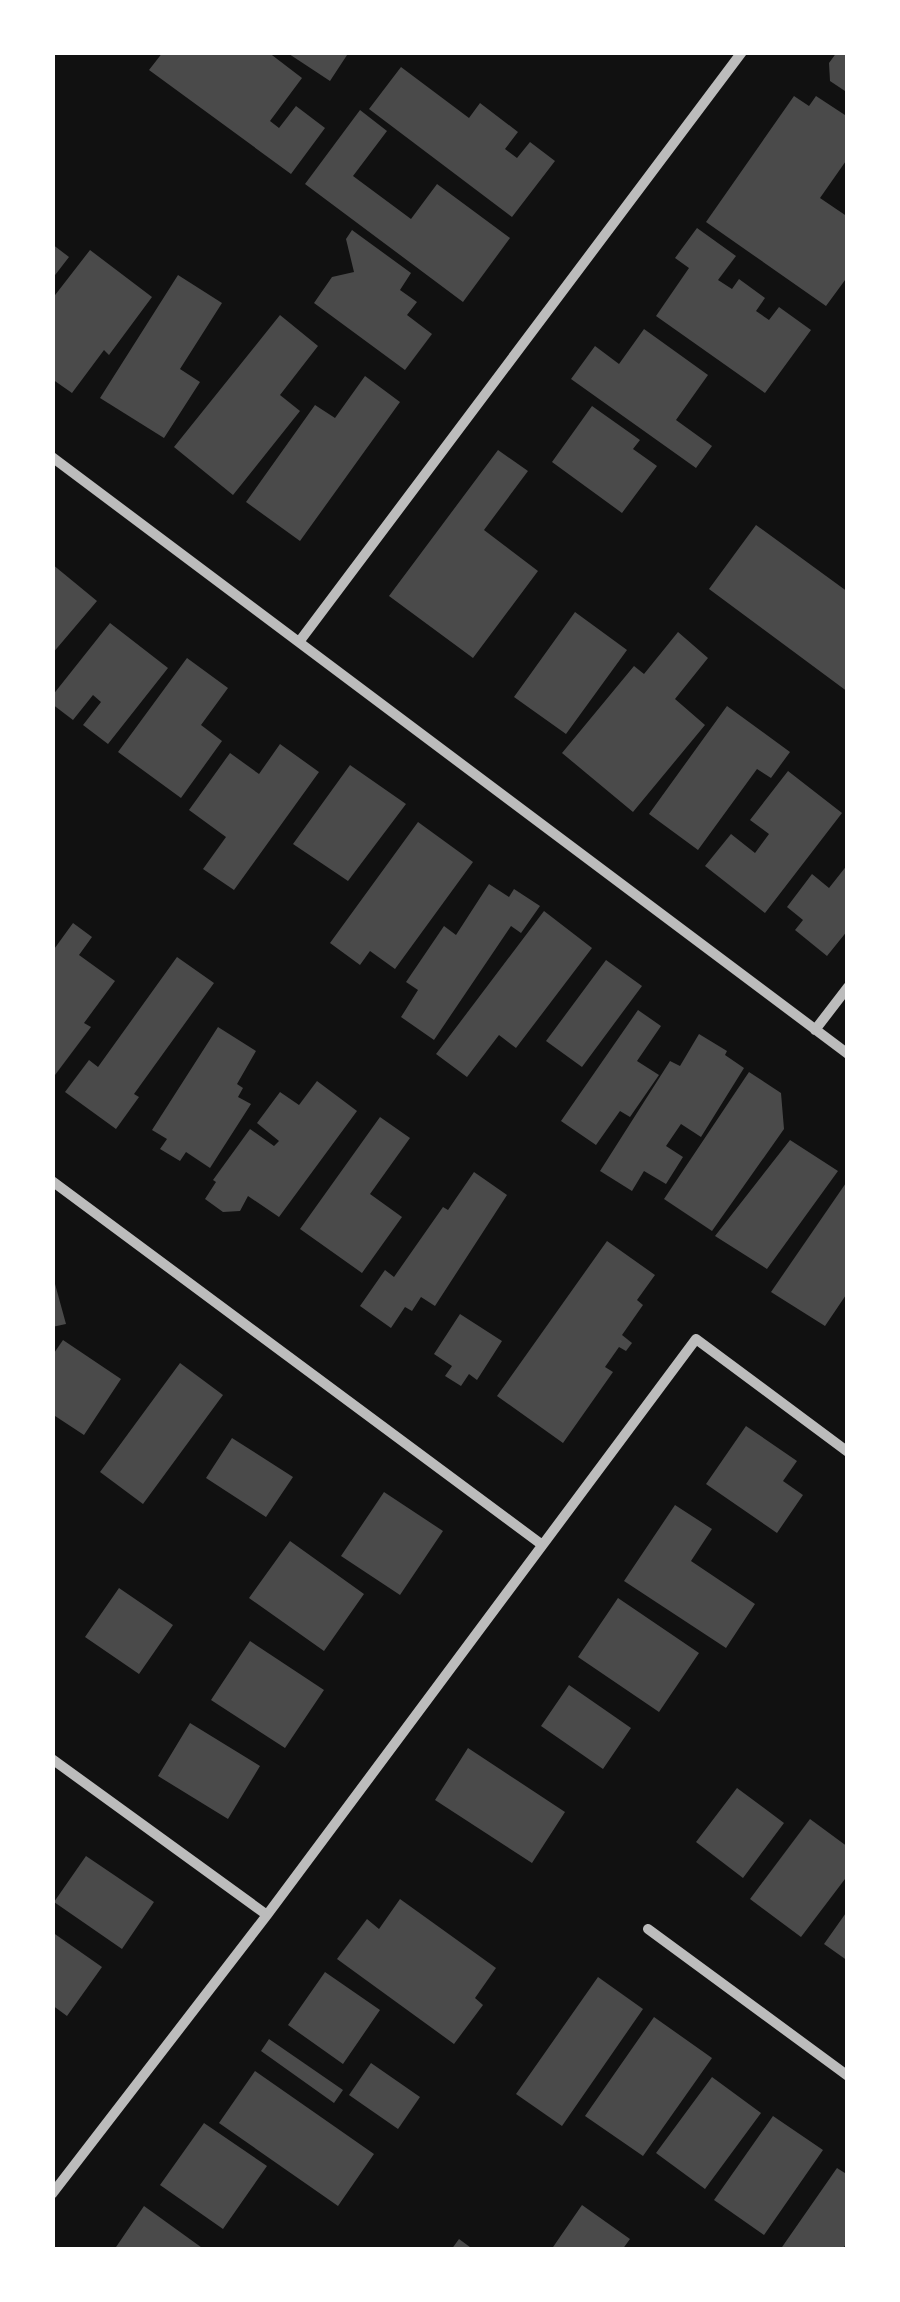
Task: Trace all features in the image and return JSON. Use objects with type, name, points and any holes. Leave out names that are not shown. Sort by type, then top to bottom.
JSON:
[{"type":"street","points":[[299,642],[742,52]]},
{"type":"street","points":[[52,458],[848,1054]]},
{"type":"street","points":[[815,1030],[848,986]]},
{"type":"street","points":[[52,1181],[541,1544]]},
{"type":"street","points":[[52,2194],[267,1915],[696,1340],[848,1452]]},
{"type":"street","points":[[52,1759],[267,1915]]},
{"type":"street","points":[[648,1929],[848,2076]]},
{"type":"building","points":[[163,52],[268,52],[302,78],[270,121],[279,128],[296,106],[325,128],[291,174],[149,70]]},
{"type":"building","points":[[286,52],[349,52],[330,81]]},
{"type":"building","points":[[837,52],[848,52],[848,93],[830,81],[829,63]]},
{"type":"building","points":[[401,67],[469,118],[480,103],[518,132],[505,149],[517,158],[530,142],[555,161],[512,217],[369,109]]},
{"type":"building","points":[[794,96],[809,106],[816,96],[848,117],[848,158],[820,198],[848,217],[848,276],[826,306],[706,222]]},
{"type":"building","points":[[360,110],[387,131],[353,176],[411,219],[437,184],[510,238],[463,302],[305,184]]},
{"type":"building","points":[[697,228],[736,256],[718,280],[732,289],[739,279],[765,298],[756,311],[769,320],[779,307],[811,330],[765,393],[656,316],[689,268],[675,258]]},
{"type":"building","points":[[352,230],[411,273],[400,290],[417,302],[407,315],[432,334],[405,370],[314,303],[332,277],[354,272],[346,239]]},
{"type":"building","points":[[52,244],[69,257],[52,279]]},
{"type":"building","points":[[90,250],[152,297],[109,355],[104,350],[72,393],[52,379],[52,299]]},
{"type":"building","points":[[178,275],[222,303],[180,369],[200,382],[164,438],[100,398]]},
{"type":"building","points":[[280,315],[318,346],[280,395],[300,411],[233,495],[174,447]]},
{"type":"building","points":[[644,329],[708,375],[676,420],[712,446],[696,468],[571,379],[595,346],[619,364]]},
{"type":"building","points":[[365,376],[400,402],[300,541],[246,502],[315,405],[335,418]]},
{"type":"building","points":[[592,406],[640,440],[633,449],[657,466],[622,513],[552,462]]},
{"type":"building","points":[[498,450],[528,471],[484,530],[538,571],[473,658],[389,596]]},
{"type":"building","points":[[756,525],[848,592],[848,692],[709,589]]},
{"type":"building","points":[[52,564],[97,601],[52,654]]},
{"type":"building","points":[[575,612],[627,650],[566,734],[514,697]]},
{"type":"building","points":[[110,623],[168,668],[108,744],[83,725],[101,702],[93,695],[73,720],[52,704],[52,696]]},
{"type":"building","points":[[678,632],[708,658],[675,699],[705,725],[633,812],[562,753],[634,666],[644,674]]},
{"type":"building","points":[[187,658],[228,688],[201,725],[222,741],[181,798],[118,752]]},
{"type":"building","points":[[727,706],[790,752],[771,778],[757,769],[698,850],[649,814]]},
{"type":"building","points":[[280,744],[319,772],[234,890],[203,869],[226,837],[189,810],[230,753],[259,774]]},
{"type":"building","points":[[350,765],[406,804],[348,881],[293,844]]},
{"type":"building","points":[[788,771],[842,813],[765,913],[705,866],[731,834],[755,853],[769,834],[750,820]]},
{"type":"building","points":[[418,822],[473,862],[395,969],[370,951],[360,965],[330,943]]},
{"type":"building","points":[[848,864],[848,930],[827,956],[795,930],[803,920],[787,907],[812,874],[829,888]]},
{"type":"building","points":[[489,884],[509,897],[514,889],[540,906],[521,933],[511,926],[434,1040],[401,1017],[418,990],[406,982],[444,926],[456,935]]},
{"type":"building","points":[[544,911],[592,948],[516,1048],[499,1035],[467,1077],[436,1054]]},
{"type":"building","points":[[73,923],[92,937],[79,955],[115,981],[84,1023],[91,1027],[52,1079],[52,952]]},
{"type":"building","points":[[177,957],[214,983],[134,1094],[139,1097],[116,1129],[65,1092],[89,1060],[98,1067]]},
{"type":"building","points":[[606,960],[642,986],[582,1067],[546,1041]]},
{"type":"building","points":[[638,1010],[661,1026],[637,1061],[659,1075],[630,1117],[620,1111],[596,1145],[561,1121]]},
{"type":"building","points":[[218,1027],[256,1051],[237,1084],[243,1088],[238,1097],[251,1104],[210,1168],[186,1152],[180,1161],[160,1149],[167,1139],[152,1130]]},
{"type":"building","points":[[699,1034],[727,1051],[725,1055],[744,1068],[701,1137],[681,1124],[666,1146],[683,1157],[666,1184],[644,1171],[632,1191],[600,1171],[670,1061],[680,1066]]},
{"type":"building","points":[[749,1072],[781,1093],[784,1129],[712,1231],[664,1199]]},
{"type":"building","points":[[317,1081],[357,1111],[279,1217],[248,1196],[240,1211],[223,1212],[205,1199],[216,1182],[213,1180],[250,1129],[274,1146],[279,1141],[257,1123],[280,1092],[299,1105]]},
{"type":"building","points":[[380,1117],[410,1138],[370,1194],[402,1217],[362,1273],[300,1229]]},
{"type":"building","points":[[790,1140],[838,1171],[767,1269],[715,1236]]},
{"type":"building","points":[[474,1172],[507,1195],[435,1306],[421,1297],[412,1311],[405,1307],[391,1328],[360,1306],[385,1270],[394,1277],[443,1207],[448,1210]]},
{"type":"building","points":[[848,1180],[848,1292],[825,1326],[771,1292]]},
{"type":"building","points":[[607,1241],[655,1275],[637,1300],[643,1305],[622,1335],[632,1343],[626,1351],[619,1347],[605,1367],[613,1372],[563,1443],[497,1396]]},
{"type":"building","points":[[52,1273],[66,1324],[52,1327]]},
{"type":"building","points":[[460,1314],[502,1341],[477,1380],[469,1374],[461,1386],[445,1376],[452,1366],[434,1354]]},
{"type":"building","points":[[63,1340],[121,1379],[84,1435],[52,1414],[52,1356]]},
{"type":"building","points":[[180,1363],[223,1395],[143,1504],[100,1472]]},
{"type":"building","points":[[746,1426],[797,1461],[783,1481],[803,1495],[777,1533],[706,1484]]},
{"type":"building","points":[[232,1438],[293,1477],[266,1517],[206,1478]]},
{"type":"building","points":[[384,1492],[443,1531],[400,1595],[341,1556]]},
{"type":"building","points":[[675,1505],[712,1529],[691,1561],[755,1604],[726,1648],[624,1581]]},
{"type":"building","points":[[290,1541],[364,1594],[324,1651],[249,1598]]},
{"type":"building","points":[[119,1588],[173,1625],[139,1674],[85,1637]]},
{"type":"building","points":[[618,1598],[699,1653],[659,1712],[578,1657]]},
{"type":"building","points":[[250,1641],[324,1690],[285,1748],[211,1700]]},
{"type":"building","points":[[569,1685],[631,1728],[603,1769],[541,1726]]},
{"type":"building","points":[[190,1723],[260,1766],[228,1819],[158,1776]]},
{"type":"building","points":[[468,1748],[565,1812],[532,1863],[435,1800]]},
{"type":"building","points":[[737,1788],[784,1823],[743,1878],[696,1842]]},
{"type":"building","points":[[810,1819],[848,1847],[848,1875],[801,1937],[750,1899]]},
{"type":"building","points":[[86,1856],[154,1902],[122,1949],[54,1902]]},
{"type":"building","points":[[400,1899],[496,1968],[475,1998],[483,2005],[454,2044],[337,1959],[367,1919],[379,1929]]},
{"type":"building","points":[[848,1910],[848,1961],[824,1944]]},
{"type":"building","points":[[52,1932],[102,1967],[67,2016],[52,2005]]},
{"type":"building","points":[[325,1972],[380,2010],[343,2064],[288,2025]]},
{"type":"building","points":[[598,1977],[643,2009],[562,2126],[516,2094]]},
{"type":"building","points":[[654,2017],[712,2058],[643,2156],[585,2116]]},
{"type":"building","points":[[269,2039],[343,2090],[334,2103],[261,2051]]},
{"type":"building","points":[[371,2063],[420,2097],[398,2129],[349,2095]]},
{"type":"building","points":[[255,2071],[374,2154],[338,2206],[219,2123]]},
{"type":"building","points":[[712,2077],[761,2113],[705,2189],[656,2153]]},
{"type":"building","points":[[773,2116],[823,2150],[764,2235],[714,2200]]},
{"type":"building","points":[[204,2123],[267,2166],[223,2229],[160,2185]]},
{"type":"building","points":[[837,2168],[848,2175],[848,2241],[842,2250],[780,2250]]},
{"type":"building","points":[[582,2205],[630,2239],[622,2250],[551,2250]]},
{"type":"building","points":[[144,2206],[205,2250],[114,2250]]},
{"type":"building","points":[[459,2239],[474,2250],[451,2250]]}]
